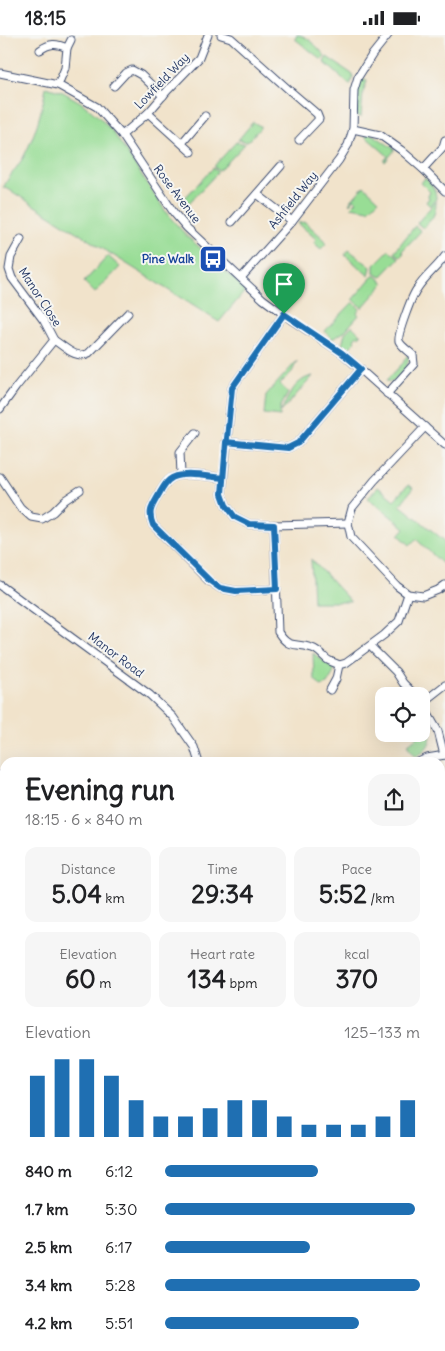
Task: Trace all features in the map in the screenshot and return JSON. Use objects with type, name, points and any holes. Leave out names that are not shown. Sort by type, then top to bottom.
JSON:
[{"type":"street","name":"Lowfield Way","points":[[122,135],[148,113],[199,58],[208,35]]},
{"type":"street","points":[[221,35],[232,38],[317,114],[319,119],[299,140]]},
{"type":"street","name":"Ashfield Way","points":[[241,278],[292,221],[339,161],[348,145],[353,129],[354,98],[358,77],[388,35]]},
{"type":"street","points":[[58,85],[65,67],[67,48],[71,40]]},
{"type":"street","points":[[40,50],[49,44],[67,48]]},
{"type":"street","points":[[114,86],[126,73],[132,71],[141,75],[163,96]]},
{"type":"street","name":"Rose Avenue","points":[[0,73],[58,85],[97,107],[122,135],[186,228],[263,299],[342,353],[445,445]]},
{"type":"street","points":[[148,113],[190,152]]},
{"type":"street","points":[[182,143],[205,116]]},
{"type":"street","points":[[353,129],[380,135],[401,149],[445,191]]},
{"type":"street","points":[[423,169],[443,147],[445,141]]},
{"type":"street","points":[[232,222],[281,167]]},
{"type":"street","points":[[257,194],[292,221]]},
{"type":"street","name":"Manor Close","points":[[21,239],[11,257],[9,269],[12,278],[44,321],[54,340],[77,356],[84,356],[89,353],[128,313]]},
{"type":"street","points":[[387,394],[414,364],[413,355],[400,342],[399,334],[412,299],[417,289],[445,256]]},
{"type":"street","points":[[284,314],[232,388],[222,494],[226,505],[235,517],[249,524],[348,523]]},
{"type":"street","name":"Manor Close","points":[[0,409],[54,340]]},
{"type":"street","points":[[226,442],[288,448],[298,443],[361,369]]},
{"type":"street","points":[[424,427],[374,481],[352,509],[348,523],[351,537],[396,586],[408,594],[423,596],[445,585]]},
{"type":"street","points":[[181,474],[180,452],[195,433]]},
{"type":"street","points":[[223,478],[181,474],[173,477],[168,481],[151,508],[150,517],[153,525],[210,581],[220,588],[236,591],[277,589]]},
{"type":"street","points":[[0,477],[20,507],[31,517],[42,519],[54,513],[65,500],[80,490]]},
{"type":"street","points":[[274,525],[278,631],[283,640],[292,645],[312,648],[328,660],[339,665],[346,663],[370,646],[399,621],[408,594]]},
{"type":"street","name":"Manor Road","points":[[0,585],[150,695],[173,717],[194,747],[197,757]]},
{"type":"street","points":[[370,646],[396,672],[407,687]]},
{"type":"street","points":[[330,690],[336,679],[339,665]]},
{"type":"street","points":[[430,696],[445,685]]},
{"type":"street","points":[[430,717],[438,731],[444,755]]},
{"type":"green space","points":[[297,35],[305,37],[316,46],[325,56],[322,60],[295,39]]},
{"type":"green space","points":[[327,57],[352,74],[353,77],[350,85],[324,62]]},
{"type":"green space","points":[[361,79],[367,81],[363,93],[361,117],[357,116],[357,106]]},
{"type":"green space","points":[[46,87],[63,92],[82,103],[100,118],[113,132],[168,215],[185,234],[246,290],[219,322],[8,189],[3,188],[23,158],[31,141]]},
{"type":"green space","points":[[253,122],[260,126],[260,128],[247,142],[238,140]]},
{"type":"green space","points":[[368,134],[374,135],[394,149],[385,162],[388,156],[365,136]]},
{"type":"green space","points":[[236,142],[245,144],[222,168],[219,170],[215,168],[215,165]]},
{"type":"green space","points":[[213,168],[218,172],[187,205],[181,205],[180,203]]},
{"type":"green space","points":[[425,178],[433,187],[436,196],[436,199],[430,206],[426,202],[430,192],[421,183]]},
{"type":"green space","points":[[364,186],[379,200],[369,210],[351,207],[357,201],[354,199],[349,203]]},
{"type":"green space","points":[[436,201],[433,216],[423,228],[417,223]]},
{"type":"green space","points":[[305,222],[325,240],[326,244],[321,249],[314,243],[316,239],[298,223]]},
{"type":"green space","points":[[415,226],[421,231],[402,251],[404,253],[400,257],[394,252]]},
{"type":"green space","points":[[349,250],[371,267],[369,276],[345,255]]},
{"type":"green space","points":[[389,250],[399,258],[381,277],[374,273],[374,265]]},
{"type":"green space","points":[[108,256],[120,267],[95,293],[84,282]]},
{"type":"green space","points":[[375,275],[384,283],[362,308],[353,299]]},
{"type":"green space","points":[[353,302],[360,309],[357,313],[359,315],[344,332],[332,339],[325,331]]},
{"type":"green space","points":[[352,326],[361,335],[359,337],[357,335],[354,339],[356,341],[348,349],[342,345],[345,333]]},
{"type":"green space","points":[[408,355],[408,363],[401,373],[393,382],[386,381],[404,362]]},
{"type":"green space","points":[[297,361],[292,372],[280,384],[288,393],[280,408],[280,416],[264,414],[266,395]]},
{"type":"green space","points":[[313,376],[281,412],[289,395],[297,385],[301,381]]},
{"type":"green space","points":[[408,485],[413,488],[400,505],[445,541],[445,566],[416,539],[410,545],[399,535],[405,528],[368,498],[378,487],[394,500]]},
{"type":"green space","points":[[311,559],[350,601],[350,602],[313,602]]},
{"type":"green space","points":[[313,653],[334,668],[327,684],[321,686],[314,678]]},
{"type":"green space","points":[[411,742],[430,742],[424,751],[416,756],[407,745]]},
{"type":"place","name":"Pine Walk","points":[[213,259]]},
{"type":"route","points":[[284,314],[232,388],[226,442],[223,478],[181,474],[173,477],[168,481],[151,508],[150,517],[153,525],[210,581],[220,588],[236,591],[277,589],[274,525],[249,524],[235,517],[226,505],[222,494],[226,442],[288,448],[298,443],[361,369],[342,353],[284,314]]}]
